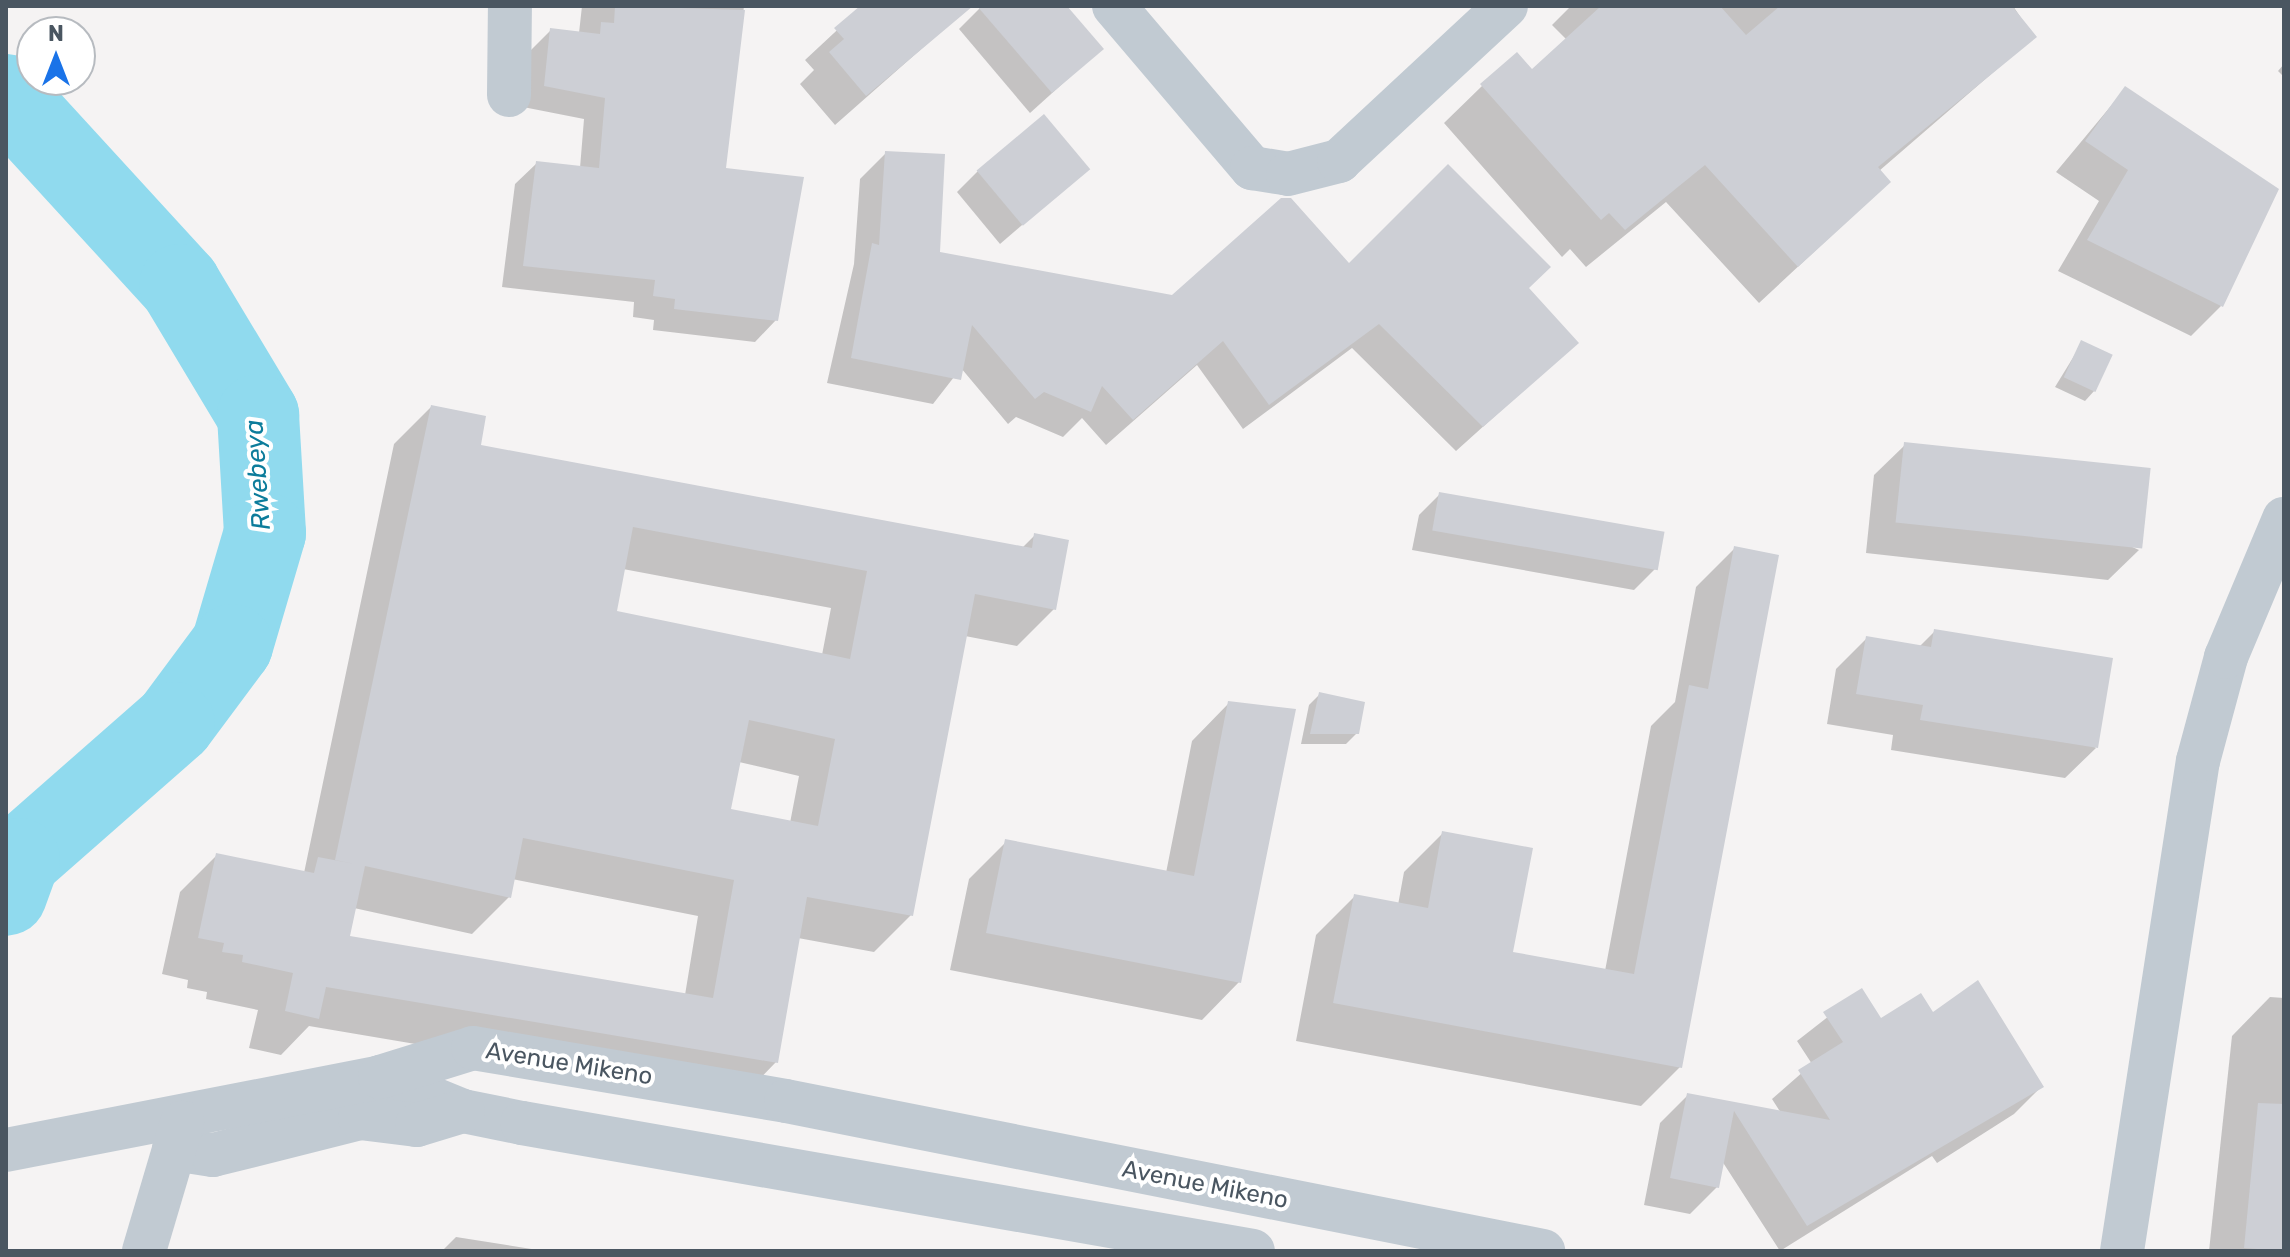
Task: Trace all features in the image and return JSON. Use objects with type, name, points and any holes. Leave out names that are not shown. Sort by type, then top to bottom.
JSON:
[{"type":"street","points":[[509,95],[510,6]]},
{"type":"street","points":[[1114,6],[1252,168],[1288,174],[1339,161],[1506,6]]},
{"type":"street","points":[[2122,1251],[2198,761],[2226,657],[2284,519]]},
{"type":"street","name":"Avenue Mikeno","points":[[6,1150],[179,1132],[473,1048],[1543,1251]]},
{"type":"street","points":[[380,1077],[463,1111],[1253,1251]]},
{"type":"street","points":[[144,1251],[179,1132],[213,1155],[360,1118],[417,1125],[463,1111]]},
{"type":"building","points":[[615,6],[745,10],[726,168],[804,177],[778,321],[674,309],[675,299],[653,296],[655,280],[523,266],[536,161],[599,168],[605,98],[544,86],[550,28],[600,34],[601,22],[614,23]]},
{"type":"building","points":[[860,6],[973,6],[866,96],[829,52],[844,39],[834,28]]},
{"type":"building","points":[[977,6],[1067,6],[1104,49],[1052,93]]},
{"type":"building","points":[[1601,6],[1720,6],[1746,35],[1780,6],[2012,6],[2037,37],[1878,167],[1891,182],[1798,267],[1705,165],[1625,230],[1609,213],[1601,220],[1480,84],[1517,52],[1532,69]]},
{"type":"building","points":[[2125,86],[2279,189],[2223,307],[2087,240],[2128,170],[2085,141]]},
{"type":"building","points":[[1044,114],[1090,169],[1023,226],[977,171]]},
{"type":"building","points":[[885,151],[945,154],[940,252],[1172,295],[1281,198],[1291,198],[1349,263],[1448,164],[1551,267],[1529,288],[1579,343],[1483,427],[1379,324],[1269,405],[1223,341],[1133,420],[1102,386],[1091,412],[1044,392],[1035,399],[972,325],[961,380],[851,358],[872,243],[879,245]]},
{"type":"building","points":[[2081,340],[2113,355],[2095,392],[2064,377]]},
{"type":"building","points":[[431,405],[486,416],[481,445],[1032,548],[1034,533],[1069,540],[1056,610],[975,594],[913,916],[807,897],[778,1063],[326,987],[319,1019],[285,1011],[293,973],[242,962],[243,955],[222,952],[224,943],[198,938],[216,853],[314,873],[318,857],[355,864],[335,860]],"holes":[[[633,527],[867,571],[850,659],[617,611]],[[749,720],[835,739],[818,826],[731,809]],[[523,838],[734,880],[713,998],[350,936],[365,866],[511,898]]]},
{"type":"building","points":[[1904,442],[2151,468],[2142,548],[1896,523]]},
{"type":"building","points":[[1439,492],[1665,532],[1658,570],[1432,530]]},
{"type":"building","points":[[1734,546],[1779,555],[1682,1068],[1333,1003],[1354,894],[1428,908],[1442,831],[1533,848],[1513,952],[1634,974],[1689,685],[1708,689]]},
{"type":"building","points":[[1934,629],[2113,658],[2098,748],[1920,720],[1923,705],[1856,694],[1866,636],[1931,647]]},
{"type":"building","points":[[1319,692],[1365,702],[1359,734],[1310,734]]},
{"type":"building","points":[[1228,701],[1296,709],[1241,983],[986,933],[1005,839],[1194,876]]},
{"type":"building","points":[[1978,980],[2044,1087],[1807,1226],[1734,1111],[1719,1188],[1670,1178],[1687,1093],[1830,1120],[1798,1070],[1843,1042],[1823,1012],[1862,988],[1881,1018],[1921,993],[1933,1012]]},
{"type":"building","points":[[2258,1103],[2284,1104],[2284,1251],[2244,1248]]},
{"type":"waterway","name":"Rwebeya","points":[[6,95],[180,285],[258,415],[265,533],[232,645],[174,723],[19,859],[6,895]]}]
